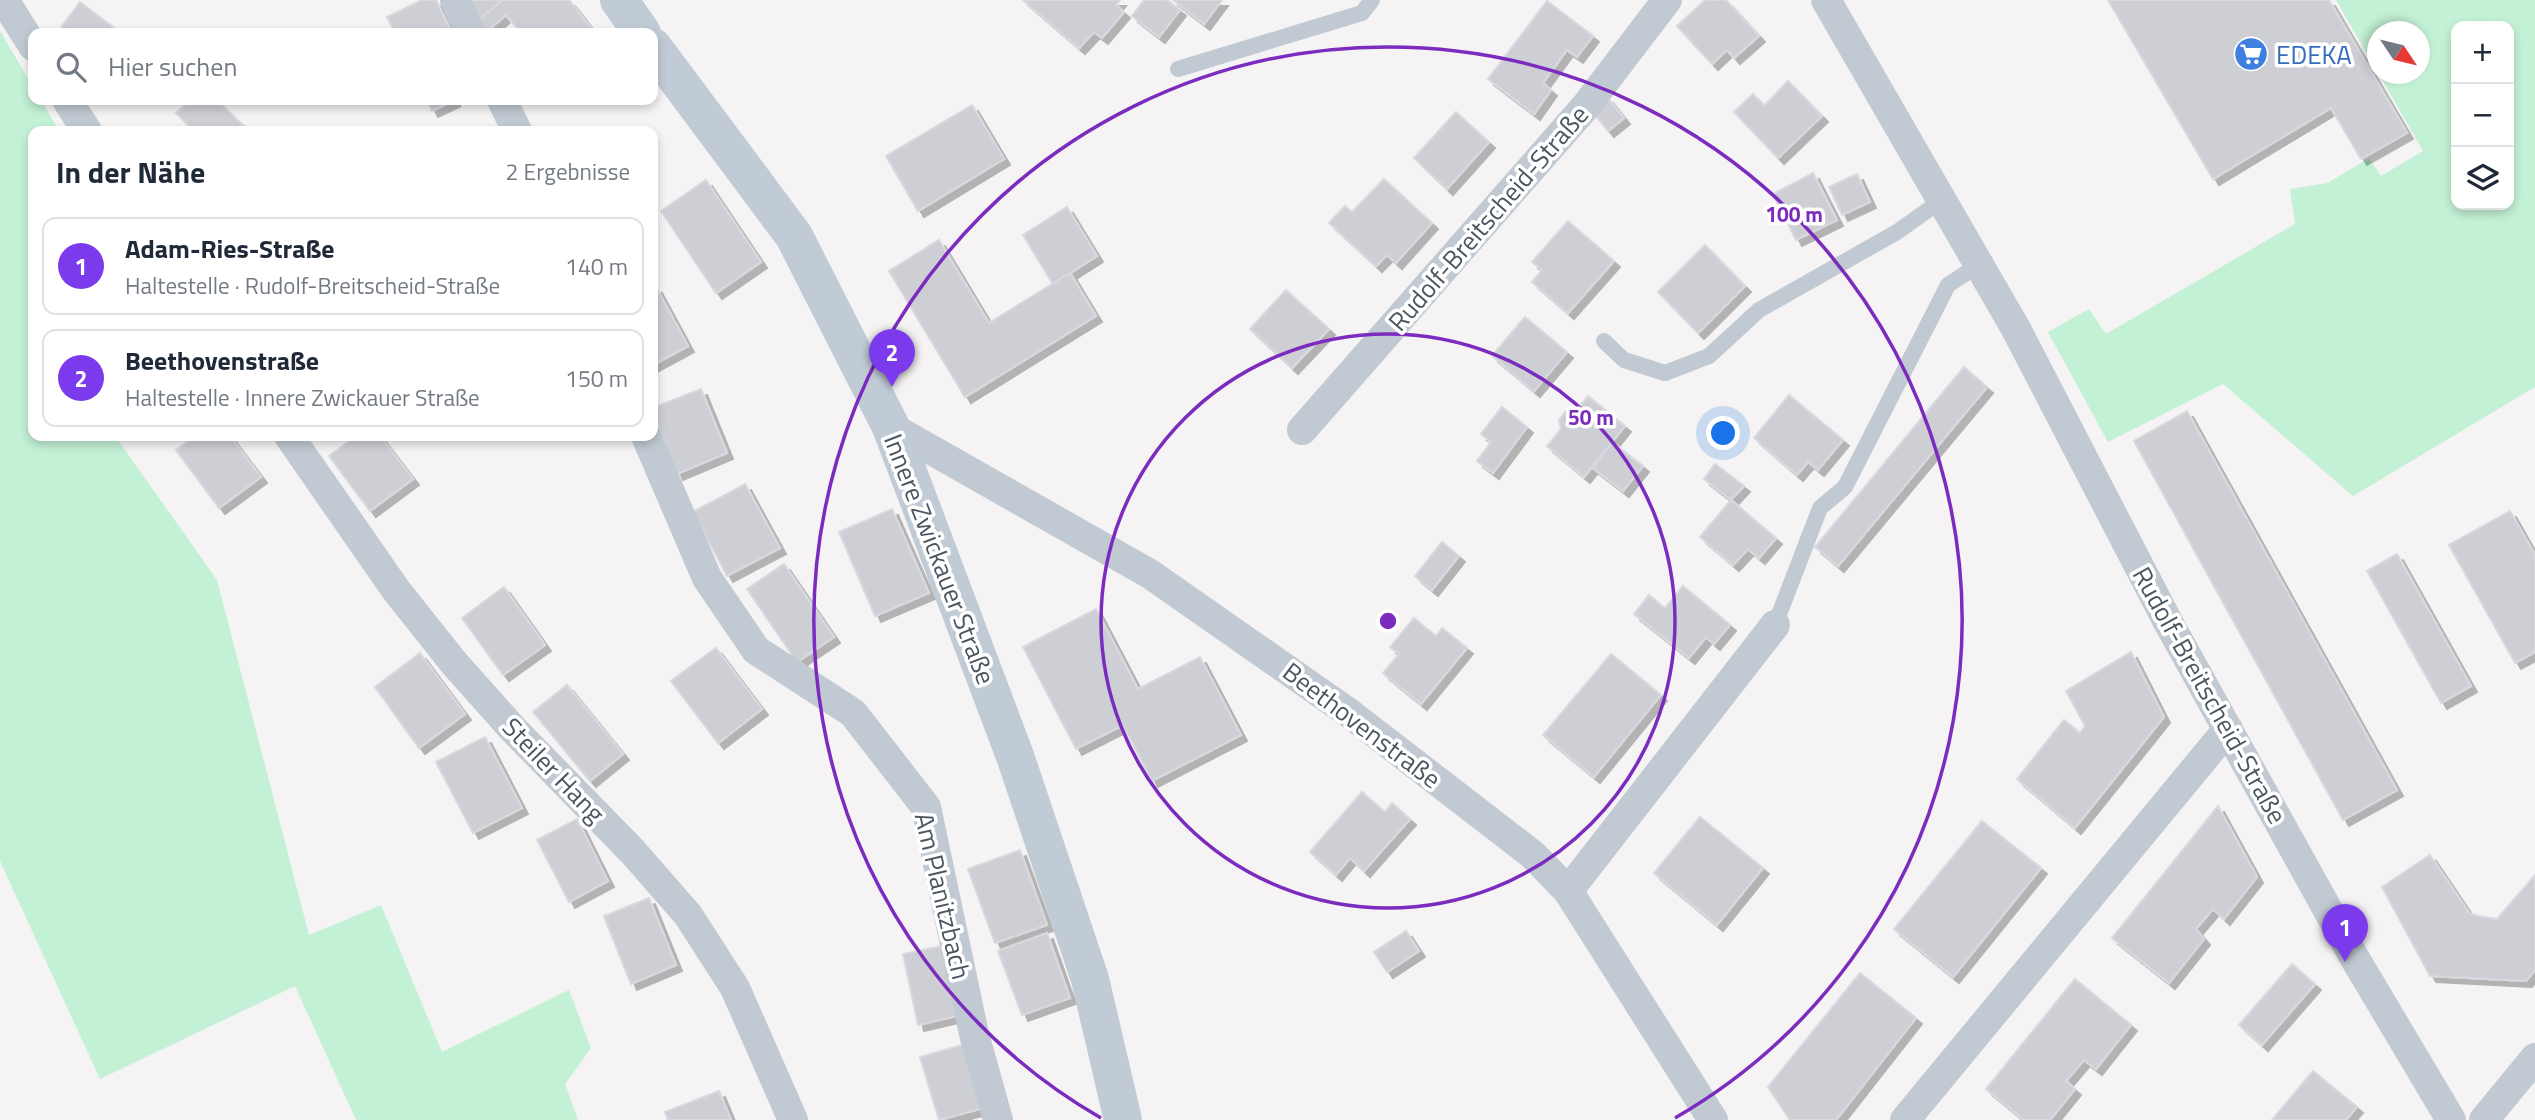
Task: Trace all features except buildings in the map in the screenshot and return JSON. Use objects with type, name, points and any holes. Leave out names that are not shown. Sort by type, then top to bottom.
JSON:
[{"type":"main road","points":[[619,0],[639,28]]},
{"type":"main road","name":"Innere Zwickauer Straße","points":[[658,54],[794,236],[891,427],[1015,756],[1055,874],[1090,979],[1124,1120]]},
{"type":"street","points":[[4,0],[28,38]]},
{"type":"street","points":[[456,0],[469,28]]},
{"type":"street","name":"Rudolf-Breitscheid-Straße","points":[[1302,430],[1586,106],[1667,0]]},
{"type":"street","name":"Rudolf-Breitscheid-Straße","points":[[1826,0],[1980,264],[2168,622],[2354,957],[2451,1120]]},
{"type":"street","points":[[70,105],[84,126]]},
{"type":"street","points":[[504,105],[515,126]]},
{"type":"street","name":"Beethovenstraße","points":[[891,427],[1150,574],[1349,713],[1533,855],[1567,891],[1713,1120]]},
{"type":"street","name":"Steiler Hang","points":[[292,441],[396,590],[454,663],[512,728],[633,852],[688,915],[735,988],[793,1120]]},
{"type":"street","name":"Am Planitzbach","points":[[648,441],[707,578],[756,650],[853,713],[926,807],[974,1034],[998,1120]]},
{"type":"street","points":[[1567,891],[1775,625]]},
{"type":"street","points":[[1905,1120],[2228,729]]},
{"type":"street","points":[[2484,1120],[2535,1058]]},
{"type":"lane","points":[[1178,69],[1362,13],[1372,0]]},
{"type":"lane","points":[[1604,341],[1624,360],[1665,373],[1709,356],[1759,310],[1897,232],[1942,200]]},
{"type":"lane","points":[[1775,625],[1820,508],[1845,487],[1948,285],[1980,264]]},
{"type":"green space","points":[[2336,0],[2535,0],[2535,387],[2353,496],[2223,384],[2108,442],[2048,332],[2089,309],[2106,334],[2295,224],[2290,189],[2328,183],[2369,158],[2381,176],[2423,151],[2385,84],[2430,84],[2430,21],[2367,21],[2367,54]]},
{"type":"green space","points":[[0,31],[28,79],[28,105],[44,105],[56,126],[28,126],[28,441],[119,441],[217,580],[309,935],[381,905],[442,1052],[569,990],[591,1048],[565,1084],[578,1120],[356,1120],[295,986],[100,1079],[0,861]]},
{"type":"place","name":"EDEKA","points":[[2251,54]]},
{"type":"place","name":"Beethovenstraße","points":[[892,387]]},
{"type":"place","name":"Adam-Ries-Straße","points":[[2345,962]]}]
